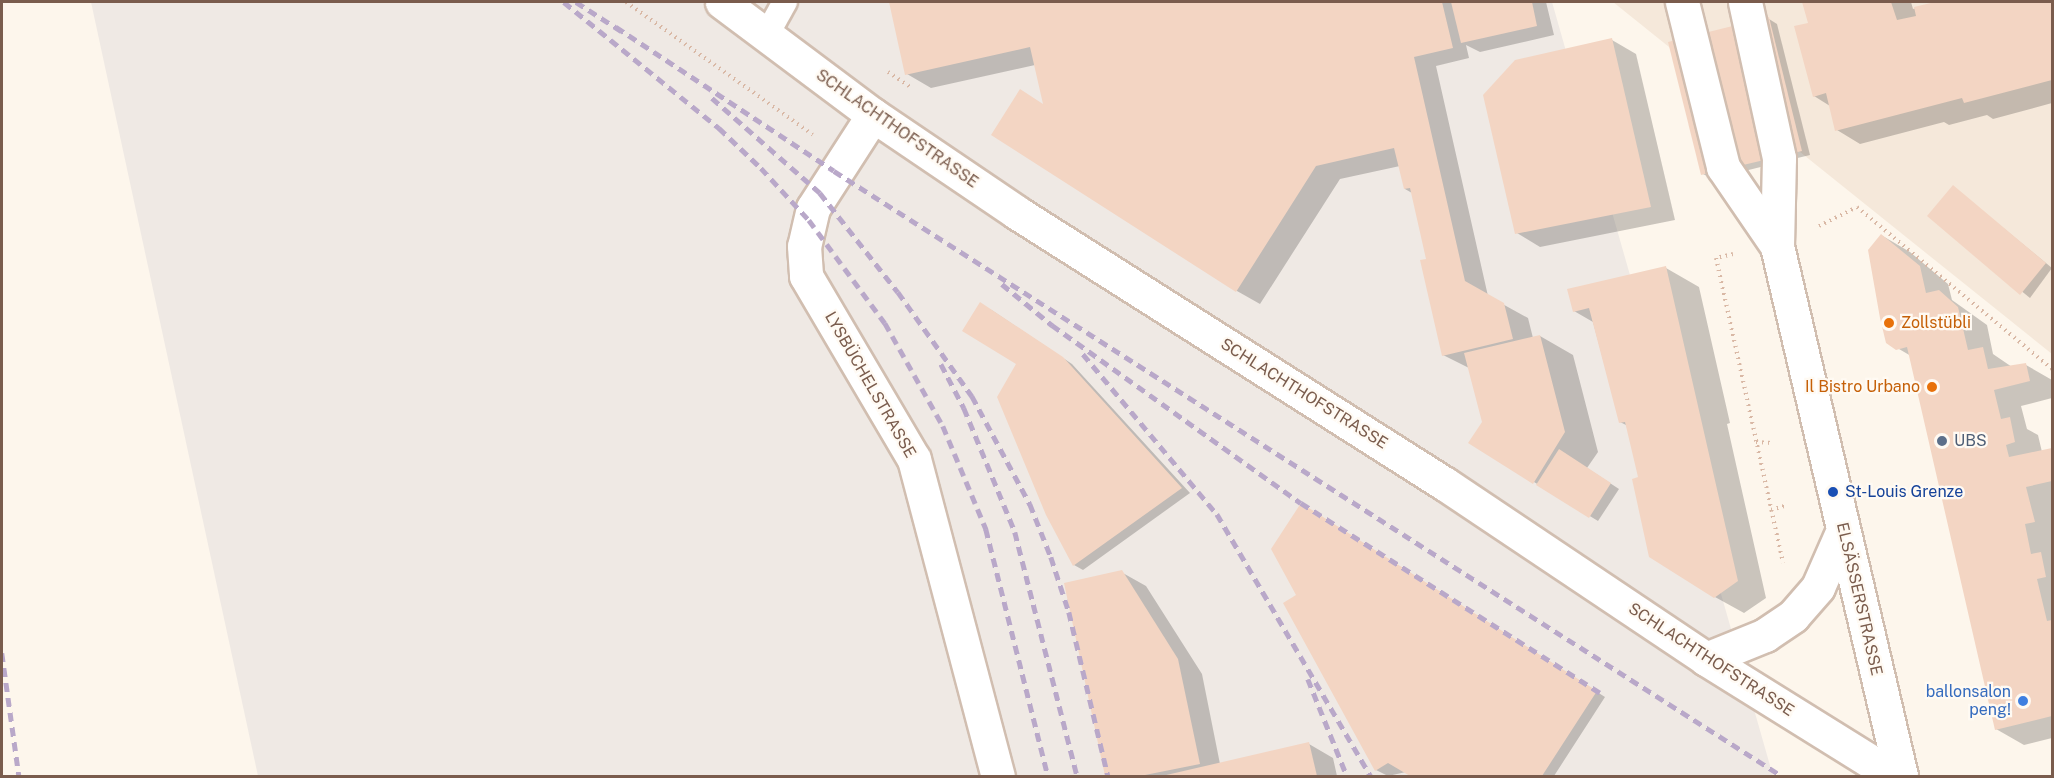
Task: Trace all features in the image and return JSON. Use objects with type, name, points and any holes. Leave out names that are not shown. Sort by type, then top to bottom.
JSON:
[{"type":"main road","name":"SCHLACHTHOFSTRASSE","points":[[722,2],[873,115],[1016,212],[1445,484],[1706,659],[1894,777]]},
{"type":"main road","name":"ELSÄSSERSTRASSE","points":[[1682,2],[1723,167],[1777,246]]},
{"type":"main road","name":"ELSÄSSERSTRASSE","points":[[1745,2],[1779,158],[1777,246],[1901,777]]},
{"type":"main road","name":"LYSBÜCHELSTRASSE","points":[[873,115],[813,208],[804,246],[806,276],[914,459],[998,777]]},
{"type":"main road","points":[[1706,659],[1766,635],[1792,616],[1818,587],[1843,530]]},
{"type":"lane","points":[[766,36],[785,2]]},
{"type":"path","points":[[1857,207],[2052,369]]},
{"type":"path","points":[[1777,246],[1716,258],[1784,567]]},
{"type":"path","points":[[1756,442],[1772,443]]},
{"type":"path","points":[[1771,510],[1787,505]]},
{"type":"shaded area","points":[[91,2],[1552,2],[1773,776],[258,776]]},
{"type":"shaded area","points":[[1613,2],[2052,2],[2052,354]]},
{"type":"building","points":[[889,2],[1442,2],[1453,48],[1414,57],[1465,281],[1504,303],[1513,339],[1442,356],[1420,260],[1426,259],[1410,188],[1404,189],[1394,148],[1316,166],[1236,292],[991,135],[1020,89],[1043,104],[1030,47],[905,75]]},
{"type":"building","points":[[1451,2],[1532,2],[1537,26],[1461,43]]},
{"type":"building","points":[[1802,2],[1891,2],[1897,20],[1916,16],[1914,7],[1935,2],[2052,2],[2052,80],[1964,103],[1962,98],[1835,131],[1826,93],[1813,97],[1794,26],[1808,23]]},
{"type":"building","points":[[1769,17],[1802,151],[1701,175],[1668,42]]},
{"type":"building","points":[[1612,38],[1651,207],[1515,234],[1483,95],[1515,60]]},
{"type":"building","points":[[1953,185],[2046,263],[2020,295],[1927,216]]},
{"type":"building","points":[[1881,234],[1920,266],[1926,293],[1939,290],[1958,307],[1968,350],[1983,347],[1988,369],[2026,363],[2030,381],[1994,390],[2001,419],[2010,417],[2015,442],[2006,445],[2009,457],[2052,448],[2052,481],[2026,487],[2035,522],[2025,524],[2031,554],[2041,552],[2046,577],[2037,579],[2047,621],[2052,620],[2052,716],[1995,730],[1907,347],[1896,350],[1886,343],[1880,318],[1868,250]]},
{"type":"building","points":[[1666,266],[1738,581],[1714,598],[1649,557],[1632,479],[1638,477],[1625,422],[1619,423],[1589,308],[1573,312],[1567,289]]},
{"type":"building","points":[[980,302],[1063,357],[1182,488],[1073,566],[1046,515],[997,397],[1016,364],[962,331]]},
{"type":"building","points":[[1540,335],[1565,432],[1533,484],[1468,443],[1482,422],[1464,353]]},
{"type":"building","points":[[1559,449],[1611,483],[1589,518],[1536,485]]},
{"type":"building","points":[[1301,503],[1597,691],[1542,776],[1410,776],[1388,763],[1375,771],[1283,603],[1296,595],[1271,549]]},
{"type":"building","points":[[1122,570],[1178,659],[1200,764],[1140,776],[1105,776],[1064,583]]},
{"type":"building","points":[[1309,742],[1317,776],[1162,776]]},
{"type":"railway","points":[[564,2],[719,128],[761,168],[809,220],[885,323],[943,426],[986,529],[1048,776]]},
{"type":"railway","points":[[576,2],[623,32]]},
{"type":"railway","points":[[616,27],[834,171],[1782,776]]},
{"type":"railway","points":[[712,98],[820,193],[898,292],[972,396],[1030,504],[1051,557],[1069,612],[1108,776]]},
{"type":"railway","points":[[1002,284],[1052,325],[1301,503],[1600,693]]},
{"type":"railway","points":[[1083,354],[1217,514],[1371,776]]},
{"type":"railway","points":[[941,364],[964,408],[1015,532],[1077,776]]},
{"type":"railway","points":[[2,653],[19,776]]},
{"type":"railway","points":[[1308,679],[1347,776]]},
{"type":"place","name":"Zollstübli","points":[[1889,323]]},
{"type":"place","name":"Il Bistro Urbano","points":[[1932,387]]},
{"type":"place","name":"UBS","points":[[1942,441]]},
{"type":"place","name":"St-Louis Grenze","points":[[1833,492]]},
{"type":"place","name":"ballonsalon peng!","points":[[2023,701]]}]
